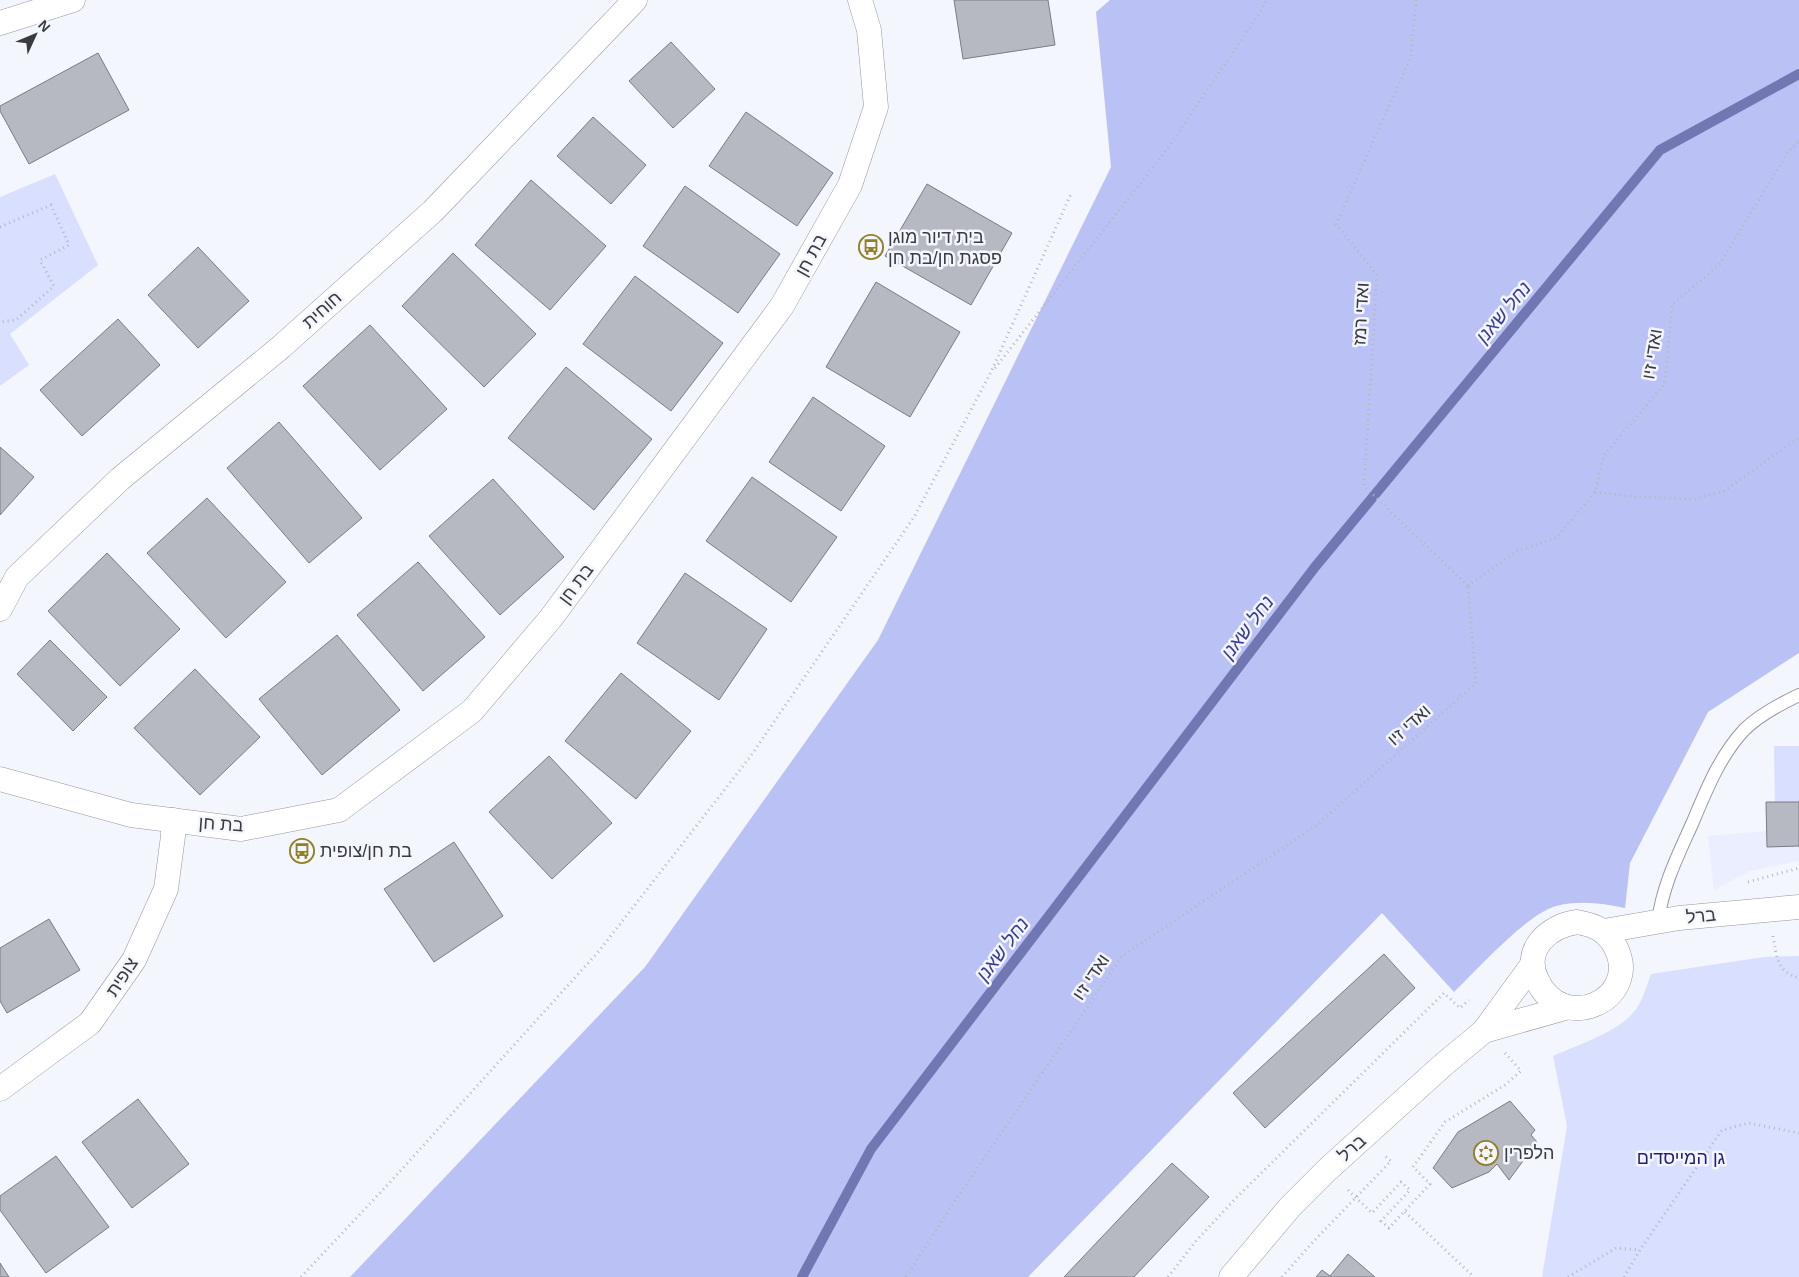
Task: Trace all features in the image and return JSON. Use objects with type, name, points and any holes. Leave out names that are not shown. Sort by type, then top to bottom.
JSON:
[{"type":"street","points":[[0,23],[72,0]]},
{"type":"street","name":"חוחית","points":[[0,609],[17,577],[120,479],[281,347],[433,211],[636,0]]},
{"type":"street","name":"בת חן","points":[[0,779],[131,815],[241,829],[339,810],[472,711],[551,618],[782,306],[850,185],[876,107],[869,30],[860,0]]},
{"type":"street","name":"צופית","points":[[0,1089],[90,1023],[134,960],[166,889],[173,836],[173,820]]},
{"type":"street","name":"ברל","points":[[1604,931],[1679,918],[1799,907]]},
{"type":"street","points":[[1484,1031],[1566,1008],[1579,1009],[1592,1006],[1605,999],[1613,991],[1619,978],[1621,965],[1615,946],[1604,931],[1591,924],[1577,922],[1564,924],[1551,931],[1541,941],[1533,954],[1532,965],[1542,992],[1566,1008]]},
{"type":"street","points":[[1484,1031],[1532,965]]},
{"type":"street","name":"ברל","points":[[1231,1277],[1290,1207],[1327,1170],[1443,1064],[1484,1031]]},
{"type":"lane","points":[[1658,922],[1668,879],[1711,781],[1729,749],[1746,729],[1778,706],[1799,695]]},
{"type":"path","points":[[991,372],[1168,148],[1259,14],[1266,0]]},
{"type":"path","name":"ואדי רמז","points":[[1416,0],[1411,57],[1336,224],[1377,275],[1364,486],[1468,586]]},
{"type":"path","name":"ואדי זיו","points":[[906,1277],[955,1201],[1122,956],[1317,825],[1476,683],[1468,586],[1517,551],[1556,538],[1595,492],[1604,455],[1665,384],[1672,304],[1719,265],[1788,152],[1799,140]]},
{"type":"path","points":[[301,1277],[393,1179],[599,952],[750,757],[914,517],[991,372],[1072,194]]},
{"type":"path","points":[[0,227],[51,205],[69,245],[40,260],[54,286],[16,320],[0,322]]},
{"type":"path","points":[[1595,492],[1635,497],[1694,499],[1724,491],[1799,438]]},
{"type":"path","points":[[1770,909],[1778,964],[1791,976],[1799,978]]},
{"type":"path","points":[[1168,1277],[1196,1242],[1237,1197],[1444,992],[1460,1008],[1472,997]]},
{"type":"path","points":[[1327,1170],[1372,1213],[1401,1182],[1410,1190],[1381,1221],[1389,1228],[1430,1184],[1413,1167],[1445,1122],[1505,1085],[1521,1071],[1508,1056]]},
{"type":"path","points":[[1624,1277],[1640,1250],[1722,1130],[1749,1122],[1799,1133]]},
{"type":"path","points":[[1282,1277],[1391,1161],[1379,1149]]},
{"type":"path","points":[[1405,1212],[1474,1277]]},
{"type":"path","points":[[1568,1277],[1616,1248],[1640,1250]]},
{"type":"shaded area","points":[[1110,0],[1799,0],[1799,653],[1708,712],[1630,863],[1625,908],[1582,903],[1564,904],[1544,911],[1503,943],[1454,992],[1382,913],[1028,1277],[350,1277],[645,967],[878,640],[1111,167],[1096,12]]},
{"type":"shaded area","points":[[1774,746],[1799,746],[1799,861],[1750,871],[1714,890],[1708,836],[1766,831],[1766,802],[1775,802]]},
{"type":"green space","points":[[55,174],[98,265],[10,334],[29,365],[0,386],[0,197]]},
{"type":"green space","points":[[1774,746],[1799,746],[1799,802],[1775,802]]},
{"type":"green space","name":"גן המייסדים","points":[[1799,956],[1799,1277],[1542,1277],[1567,1126],[1553,1056],[1605,1033],[1624,1022],[1638,1006],[1651,974],[1764,957]]},
{"type":"building","points":[[954,0],[1048,0],[1055,45],[963,59]]},
{"type":"building","points":[[671,42],[715,89],[673,128],[629,81]]},
{"type":"building","points":[[98,53],[129,110],[29,164],[0,111],[0,106]]},
{"type":"building","points":[[746,112],[833,173],[797,226],[709,166]]},
{"type":"building","points":[[593,117],[646,165],[611,204],[557,156]]},
{"type":"building","points":[[531,180],[606,246],[550,310],[475,245]]},
{"type":"building","points":[[927,184],[1012,233],[971,305],[885,256]]},
{"type":"building","points":[[685,186],[780,254],[738,313],[643,246]]},
{"type":"building","points":[[198,247],[249,301],[198,348],[148,295]]},
{"type":"building","points":[[453,253],[536,334],[484,387],[402,306]]},
{"type":"building","points":[[635,276],[723,343],[671,411],[583,344]]},
{"type":"building","points":[[876,282],[960,332],[910,417],[826,367]]},
{"type":"building","points":[[118,319],[160,365],[82,436],[40,390]]},
{"type":"building","points":[[370,325],[447,409],[380,470],[303,386]]},
{"type":"building","points":[[566,367],[652,439],[594,510],[508,438]]},
{"type":"building","points":[[813,397],[885,446],[841,511],[769,462]]},
{"type":"building","points":[[279,422],[362,518],[309,563],[227,468]]},
{"type":"building","points":[[0,447],[34,477],[0,515]]},
{"type":"building","points":[[752,477],[837,537],[791,602],[706,541]]},
{"type":"building","points":[[493,479],[564,557],[500,615],[429,536]]},
{"type":"building","points":[[207,498],[286,582],[226,638],[147,553]]},
{"type":"building","points":[[107,553],[180,629],[120,686],[48,611]]},
{"type":"building","points":[[418,562],[485,637],[423,691],[357,615]]},
{"type":"building","points":[[685,573],[767,629],[719,700],[637,643]]},
{"type":"building","points":[[337,635],[400,710],[322,775],[259,699]]},
{"type":"building","points":[[50,640],[107,697],[73,731],[17,674]]},
{"type":"building","points":[[195,669],[260,737],[200,795],[134,728]]},
{"type":"building","points":[[621,673],[691,731],[636,799],[565,741]]},
{"type":"building","points":[[549,756],[612,823],[552,879],[489,812]]},
{"type":"building","points":[[1766,802],[1799,802],[1799,846],[1767,847]]},
{"type":"building","points":[[454,842],[503,916],[434,962],[384,889]]},
{"type":"building","points":[[49,919],[80,970],[7,1013],[0,1001],[0,948]]},
{"type":"building","points":[[1384,954],[1415,988],[1265,1128],[1233,1093]]},
{"type":"building","points":[[138,1099],[189,1164],[132,1208],[82,1142]]},
{"type":"building","name":"הלפרין","points":[[1510,1101],[1535,1130],[1531,1135],[1537,1142],[1509,1180],[1497,1164],[1489,1172],[1452,1188],[1433,1168],[1458,1132]]},
{"type":"building","points":[[56,1156],[109,1227],[46,1273],[0,1210],[0,1196]]},
{"type":"building","points":[[1172,1163],[1209,1197],[1134,1277],[1064,1277]]},
{"type":"building","points":[[1348,1254],[1375,1277],[1316,1277],[1322,1270],[1330,1276]]},
{"type":"building","points":[[0,1263],[9,1277],[0,1277]]},
{"type":"waterway","name":"נחל שאנן","points":[[802,1277],[871,1149],[1315,567],[1660,150],[1799,74]]},
{"type":"place","name":"בית דיור מוגן פסגת חן/בת חן","points":[[871,247]]},
{"type":"place","name":"בת חן/צופית","points":[[302,851]]},
{"type":"place","name":"הלפרין","points":[[1486,1153]]}]
